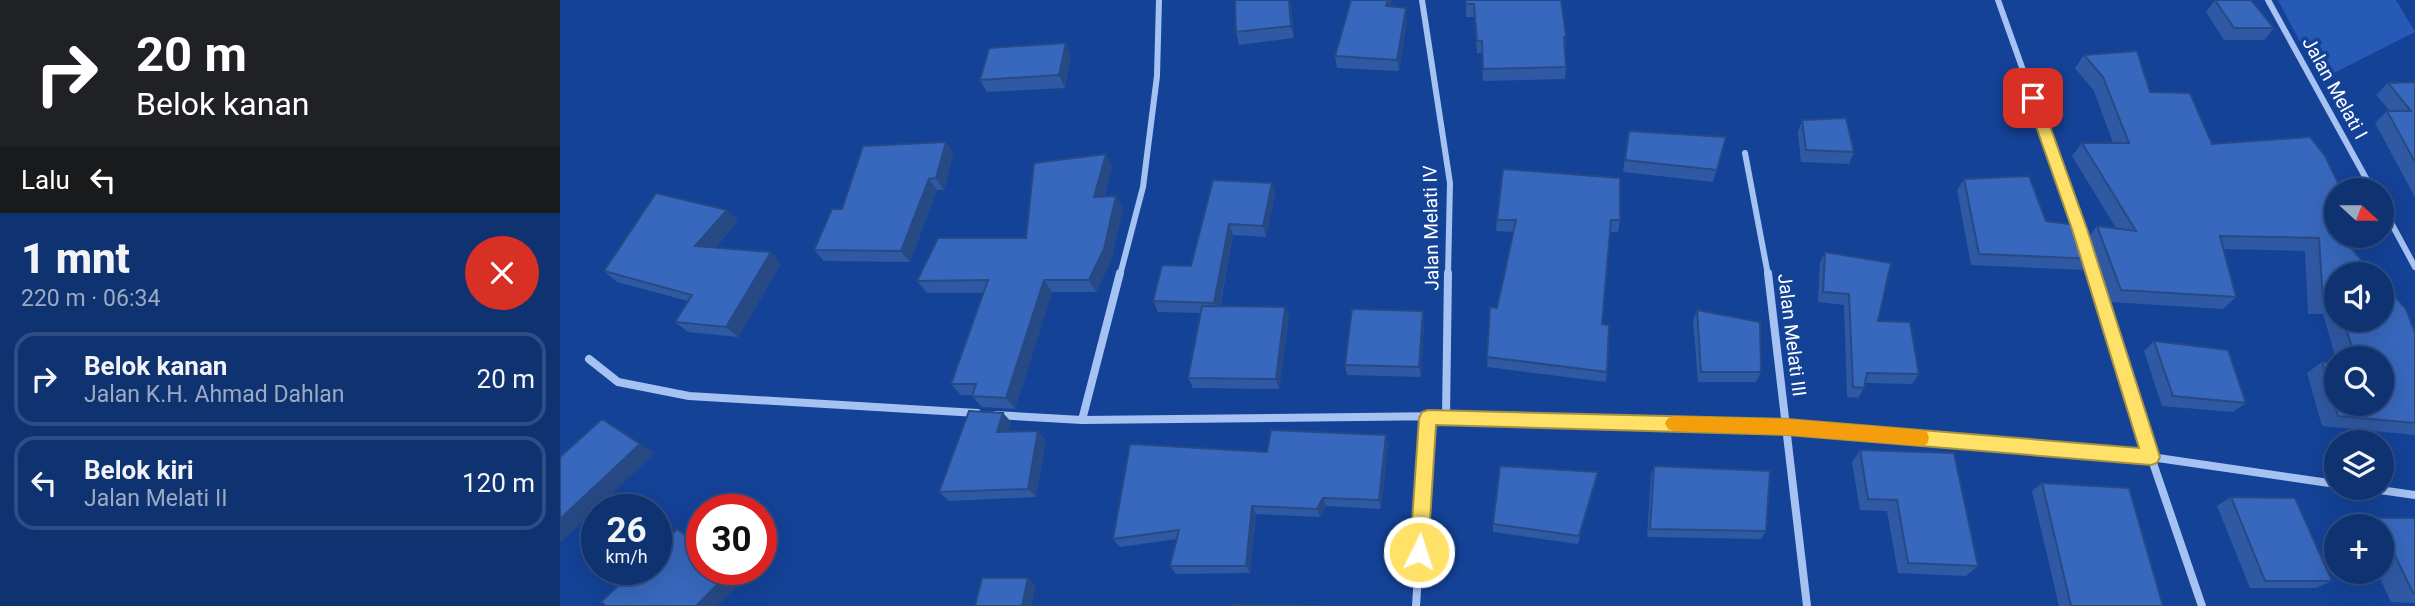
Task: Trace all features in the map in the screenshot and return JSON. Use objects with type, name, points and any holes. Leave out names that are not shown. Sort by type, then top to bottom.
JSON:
[{"type":"street","points":[[1083,420],[1143,187],[1157,76],[1159,0]]},
{"type":"street","name":"Jalan Melati IV","points":[[1422,0],[1450,183],[1446,416]]},
{"type":"street","points":[[1998,0],[2084,242]]},
{"type":"street","name":"Jalan Melati I","points":[[2268,0],[2366,178]]},
{"type":"street","name":"Jalan Melati III","points":[[1745,153],[1767,265],[1807,606]]},
{"type":"street","points":[[2394,228],[2415,267]]},
{"type":"street","points":[[2088,255],[2151,457],[2202,606]]},
{"type":"street","points":[[589,359],[618,382],[689,396],[1083,420],[1446,416],[1787,427],[2151,457],[2324,482]]},
{"type":"street","points":[[1416,606],[1428,418]]},
{"type":"street","points":[[2394,492],[2415,495]]},
{"type":"shaded area","points":[[2278,0],[2396,0],[2415,32],[2320,80]]},
{"type":"building","points":[[1235,0],[1289,0],[1291,26],[1236,32]]},
{"type":"building","points":[[1351,0],[1388,0],[1386,6],[1406,8],[1397,60],[1335,56]]},
{"type":"building","points":[[1466,0],[1561,0],[1566,36],[1566,67],[1483,69],[1482,41],[1477,41],[1474,4],[1466,4]]},
{"type":"building","points":[[2215,0],[2251,0],[2274,28],[2234,28]]},
{"type":"building","points":[[1066,43],[1059,75],[980,80],[989,48]]},
{"type":"building","points":[[2137,51],[2150,92],[2190,93],[2212,144],[2310,137],[2325,156],[2336,178],[2324,178],[2324,248],[2351,248],[2363,262],[2324,262],[2323,302],[2319,238],[2220,236],[2236,297],[2121,290],[2097,226],[2136,231],[2082,143],[2129,143],[2103,77],[2084,55]]},
{"type":"building","points":[[2415,82],[2415,162],[2387,111],[2411,111],[2388,83]]},
{"type":"building","points":[[1846,118],[1854,152],[1806,150],[1802,120]]},
{"type":"building","points":[[1629,131],[1726,137],[1717,170],[1625,160]]},
{"type":"building","points":[[946,142],[936,178],[929,179],[901,251],[814,250],[832,209],[842,209],[863,146]]},
{"type":"building","points":[[1106,154],[1094,197],[1116,196],[1104,249],[1089,280],[1044,280],[1006,398],[972,396],[976,384],[951,384],[988,280],[917,281],[938,238],[1026,238],[1034,163]]},
{"type":"building","points":[[1503,169],[1620,178],[1620,220],[1611,220],[1602,324],[1609,325],[1607,372],[1487,357],[1490,307],[1497,308],[1516,220],[1497,220]]},
{"type":"building","points":[[2029,176],[2046,221],[2084,226],[2095,259],[1979,254],[1964,179]]},
{"type":"building","points":[[1213,180],[1272,183],[1263,226],[1229,224],[1214,303],[1153,301],[1162,265],[1191,266]]},
{"type":"building","points":[[656,193],[727,210],[695,246],[771,252],[726,327],[675,322],[692,295],[604,271]]},
{"type":"building","points":[[1825,252],[1891,263],[1878,321],[1910,322],[1919,374],[1867,373],[1864,388],[1853,387],[1849,294],[1823,292]]},
{"type":"building","points":[[2394,296],[2406,309],[2415,333],[2415,423],[2338,416],[2394,416],[2394,346],[2352,346],[2347,332],[2394,332]]},
{"type":"building","points":[[1202,306],[1285,307],[1276,379],[1188,378]]},
{"type":"building","points":[[1352,309],[1423,311],[1419,367],[1345,365]]},
{"type":"building","points":[[1697,310],[1760,322],[1761,372],[1701,372]]},
{"type":"building","points":[[2154,341],[2228,350],[2246,403],[2173,396]]},
{"type":"building","points":[[969,411],[1003,413],[997,432],[1038,431],[1028,489],[939,492]]},
{"type":"building","points":[[602,419],[640,444],[587,494],[581,494],[581,499],[560,519],[560,457]]},
{"type":"building","points":[[1271,430],[1386,435],[1379,500],[1323,498],[1317,509],[1252,506],[1246,566],[1170,566],[1179,530],[1113,539],[1130,444],[1267,452]]},
{"type":"building","points":[[1860,450],[1954,453],[1978,566],[1908,563],[1897,500],[1868,499]]},
{"type":"building","points":[[1500,466],[1598,472],[1579,536],[1493,524]]},
{"type":"building","points":[[1654,466],[1770,471],[1766,531],[1650,529]]},
{"type":"building","points":[[2042,483],[2129,488],[2163,606],[2071,606]]},
{"type":"building","points":[[2231,497],[2295,498],[2324,563],[2324,581],[2265,581]]},
{"type":"building","points":[[2394,518],[2415,518],[2413,593],[2394,553]]},
{"type":"building","points":[[677,529],[686,535],[686,585],[717,585],[696,606],[606,606],[601,602],[619,585],[672,585],[672,534]]},
{"type":"building","points":[[982,578],[1028,578],[1022,606],[975,606]]},
{"type":"building","points":[[1233,605],[1322,606],[1233,606]]},
{"type":"slow traffic","points":[[1674,423],[1787,427],[1921,438]]},
{"type":"route","points":[[1419,552],[1428,418],[1446,416],[1787,427],[2151,457],[2080,229],[2033,98]]}]
